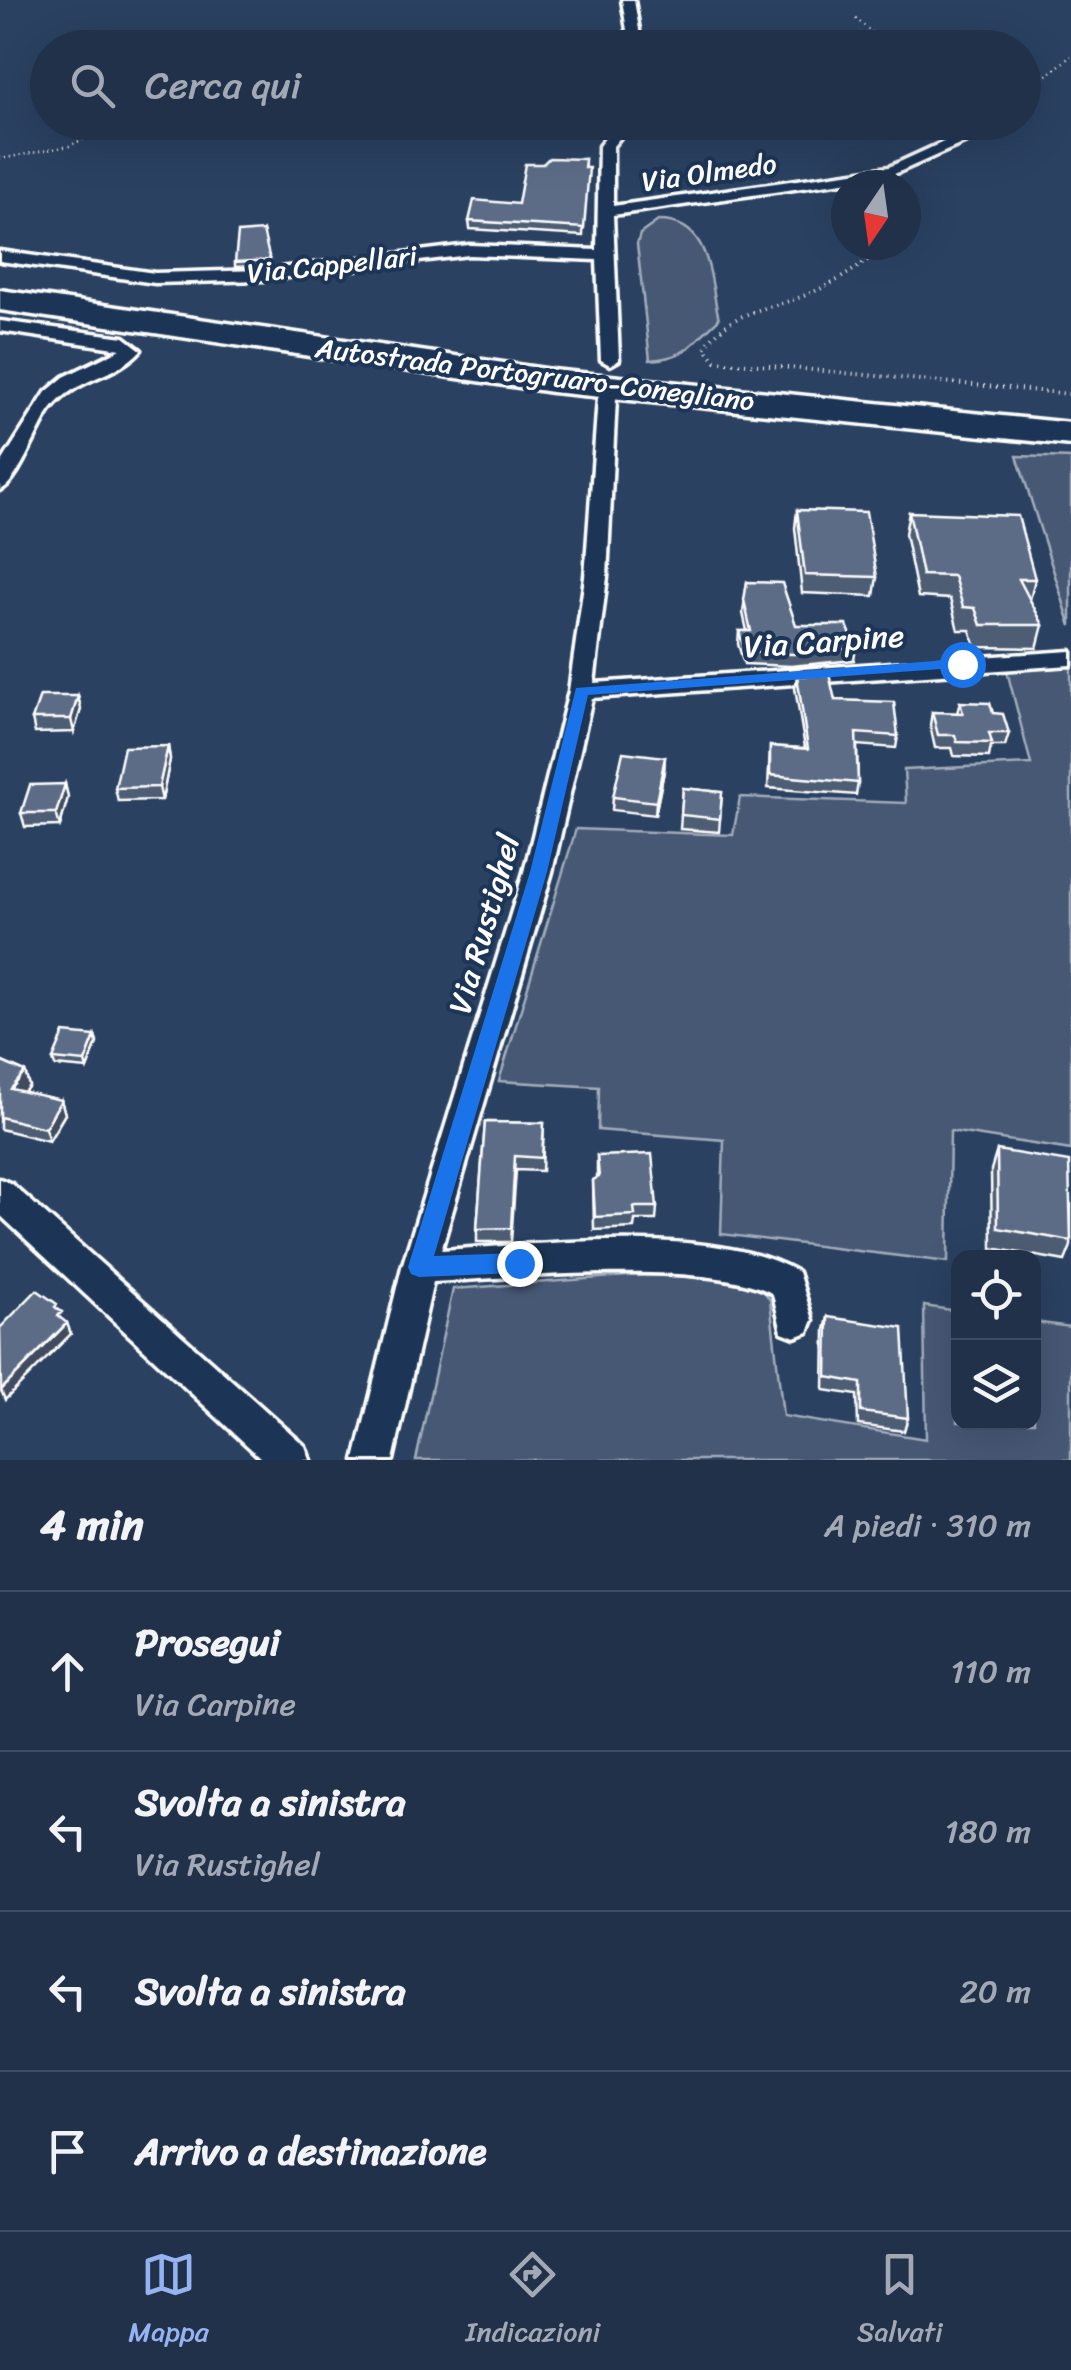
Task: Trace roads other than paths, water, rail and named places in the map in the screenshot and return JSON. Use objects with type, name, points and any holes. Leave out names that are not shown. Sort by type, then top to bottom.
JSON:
[{"type":"highway","name":"Autostrada Portogruaro-Conegliano","points":[[0,286],[559,368],[1071,418]]},
{"type":"highway","name":"Autostrada Portogruaro-Conegliano","points":[[0,300],[552,382],[1071,434]]},
{"type":"street","points":[[628,0],[633,30]]},
{"type":"street","points":[[610,360],[605,212],[606,146],[611,140]]},
{"type":"street","name":"Via Olmedo","points":[[605,212],[892,171],[959,140]]},
{"type":"street","name":"Via Cappellari","points":[[0,256],[155,278],[264,275],[469,250],[605,255]]},
{"type":"street","points":[[0,326],[124,342],[132,350],[116,362],[65,384],[40,412],[0,484]]},
{"type":"street","name":"Via Rustighel","points":[[374,1460],[419,1267],[538,872],[582,691],[596,577],[607,398]]},
{"type":"street","name":"Via Carpine","points":[[582,691],[1071,658]]},
{"type":"street","points":[[0,1194],[291,1460]]},
{"type":"street","points":[[419,1267],[682,1259],[740,1262],[776,1274],[787,1284],[795,1320]]}]
